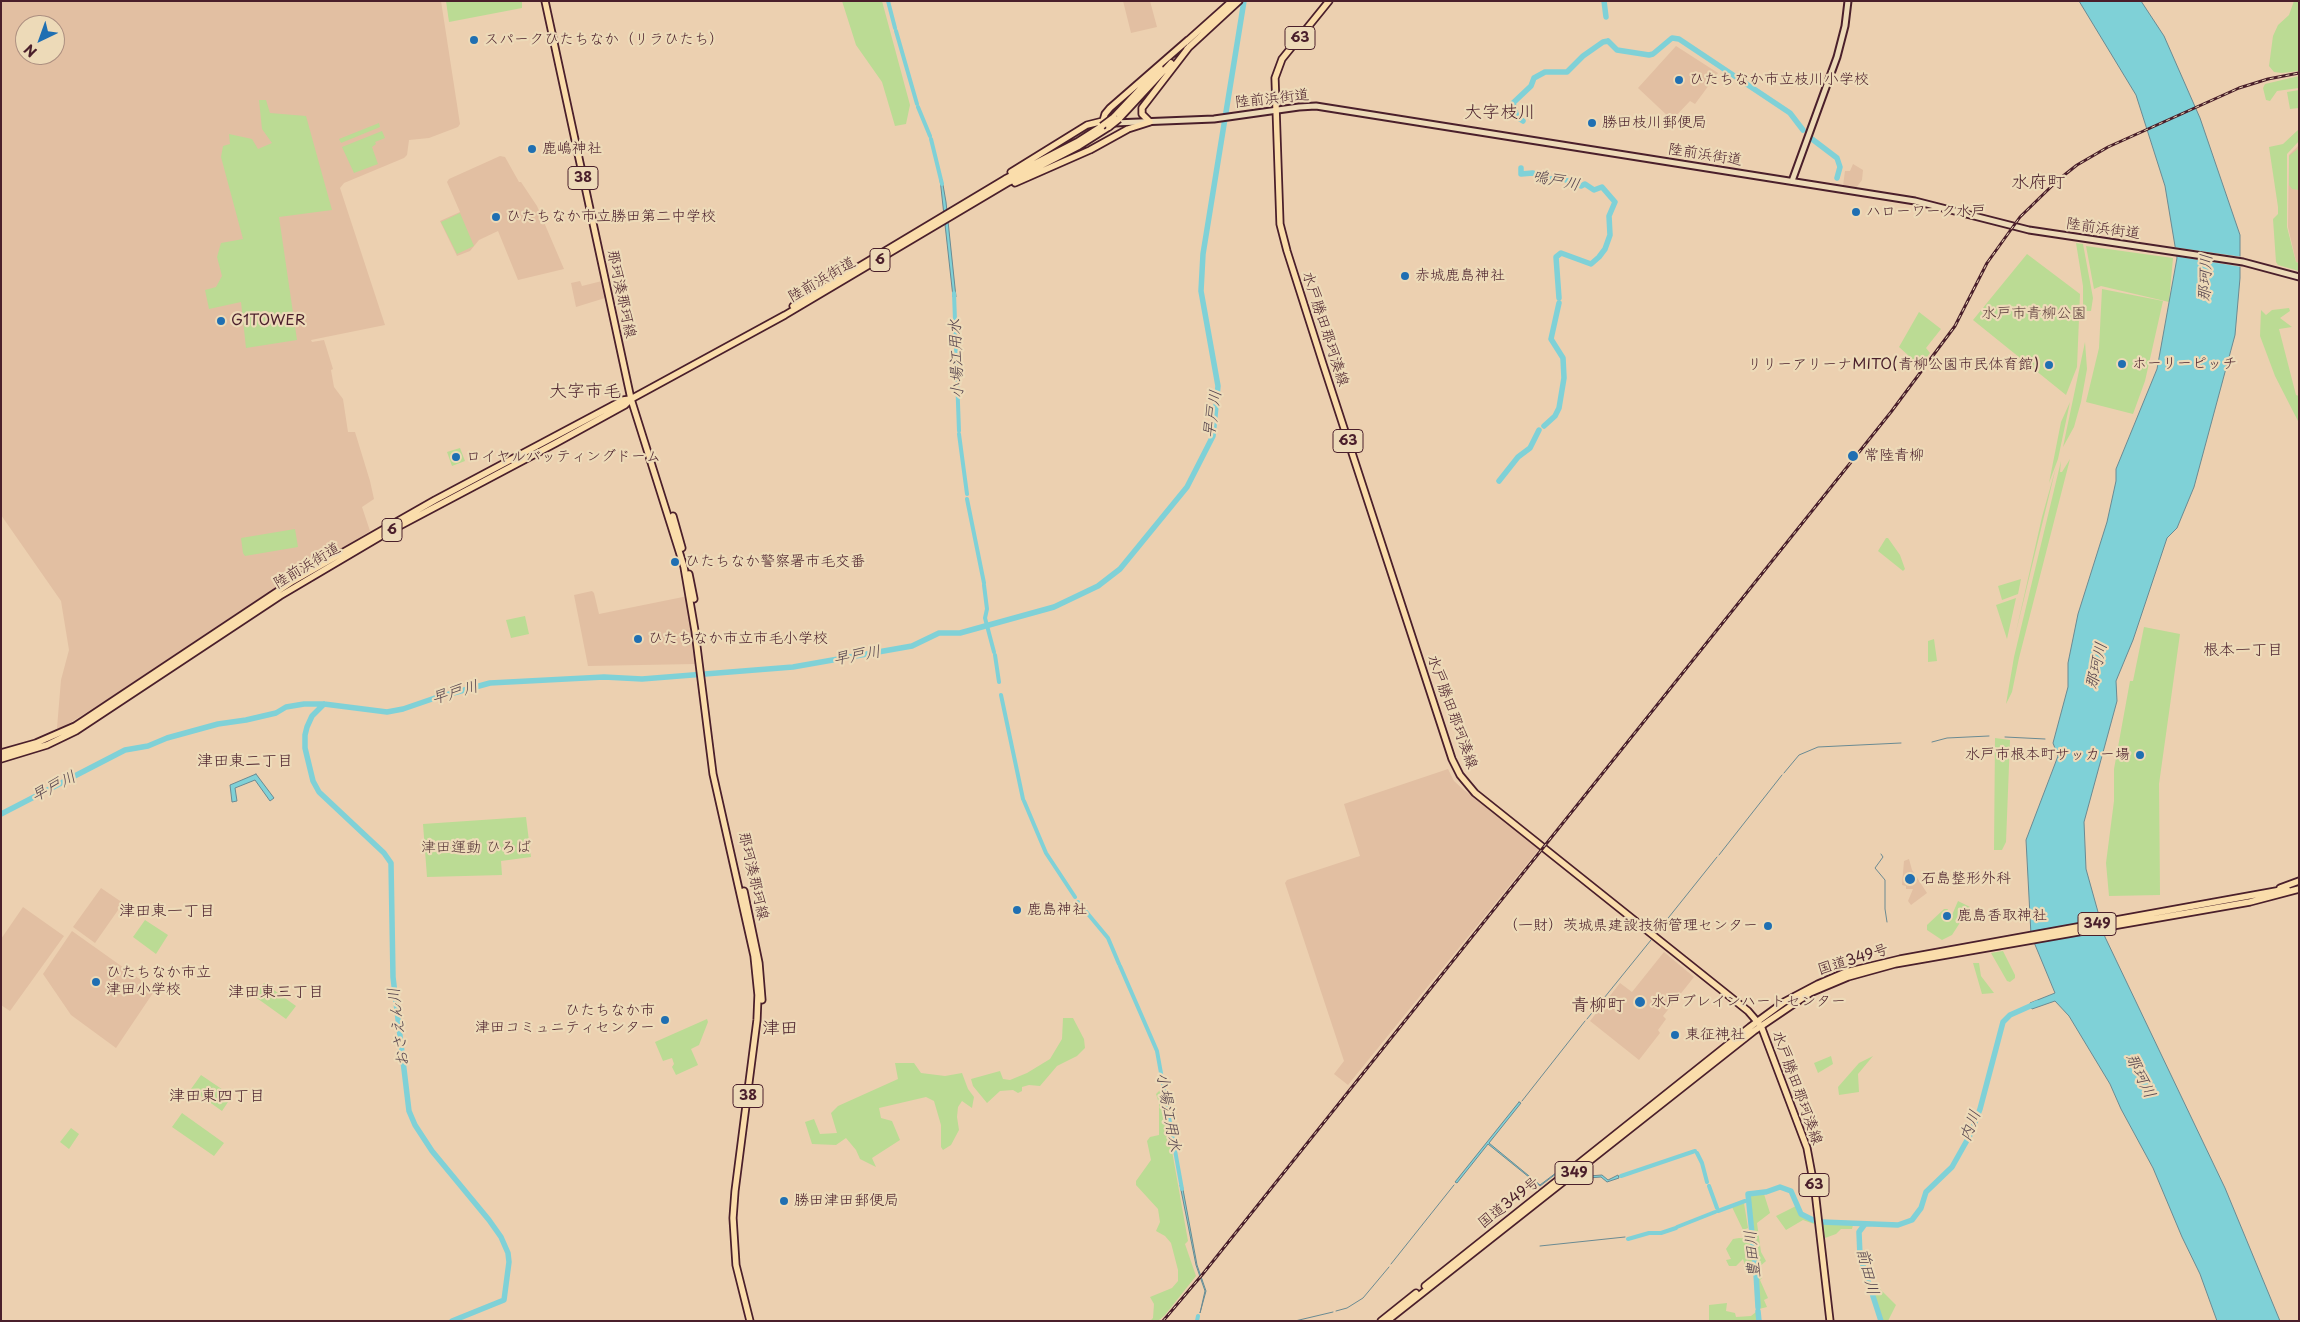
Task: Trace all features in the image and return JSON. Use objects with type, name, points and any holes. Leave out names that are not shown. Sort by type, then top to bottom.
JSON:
[{"type":"main road","name":"那珂湊那珂線","points":[[545,1],[631,399],[667,499],[688,568],[702,668],[713,774],[750,937],[757,978],[756,1033],[733,1218],[736,1266],[750,1321]]},
{"type":"main road","name":"水戸勝田那珂湊線","points":[[1329,1],[1280,64],[1274,83],[1280,217],[1284,242],[1420,665],[1457,771],[1471,789],[1748,1011],[1759,1023],[1807,1148],[1815,1191],[1830,1321]]},
{"type":"main road","points":[[1792,181],[1837,57],[1845,26],[1848,1]]},
{"type":"main road","name":"6","points":[[982,198],[1086,142],[1109,127],[1164,63],[1235,3]]},
{"type":"main road","points":[[982,198],[1090,150],[1128,129],[1150,122],[1142,114],[1142,108],[1189,43]]},
{"type":"main road","points":[[974,197],[1005,175],[1074,132],[1087,125],[1103,124],[1105,114],[1110,108],[1189,43]]},
{"type":"main road","name":"陸前浜街道","points":[[1103,124],[1216,119],[1316,106],[1916,201],[2029,230],[2243,262],[2299,277]]},
{"type":"main road","name":"6","points":[[974,197],[1103,124],[1117,118]]},
{"type":"main road","name":"陸前浜街道","points":[[776,319],[777,316],[974,197]]},
{"type":"main road","name":"陸前浜街道","points":[[1,759],[47,745],[76,732],[288,591],[406,522],[625,405],[631,399],[856,275],[982,198]]},
{"type":"main road","name":"陸前浜街道","points":[[1,753],[52,737],[75,726],[293,581],[435,500],[623,400],[631,399]]},
{"type":"main road","name":"那珂湊那珂線","points":[[703,678],[716,771],[754,933],[761,985],[760,1030],[737,1212],[740,1264],[754,1321]]},
{"type":"main road","name":"国道349号","points":[[2263,896],[2299,881]]},
{"type":"main road","name":"国道349号","points":[[2263,896],[2299,885]]},
{"type":"main road","name":"国道349号","points":[[1381,1321],[1759,1023],[1802,992],[1846,972],[1900,959],[2010,942],[2299,889]]},
{"type":"main road","name":"国道349号","points":[[1387,1321],[1759,1023]]},
{"type":"shaded area","points":[[1,1],[441,1],[460,124],[458,127],[429,138],[409,140],[407,155],[404,158],[344,183],[340,188],[385,325],[311,340],[312,342],[324,340],[333,369],[331,370],[334,387],[343,399],[348,432],[355,432],[374,499],[362,507],[370,531],[247,607],[129,686],[60,729],[57,728],[61,680],[69,650],[61,601],[1,515]]},
{"type":"shaded area","points":[[1123,1],[1150,1],[1157,27],[1131,33]]},
{"type":"shaded area","name":"ひたちなか市立枝川小学校","points":[[1676,46],[1718,73],[1695,104],[1690,101],[1672,120],[1638,88]]},
{"type":"shaded area","points":[[2299,145],[2299,263],[2296,262],[2288,227],[2289,155]]},
{"type":"shaded area","name":"ひたちなか市立勝田第二中学校","points":[[500,156],[505,157],[519,182],[521,182],[537,206],[564,269],[518,280],[498,231],[479,240],[470,251],[457,256],[440,221],[460,212],[447,182],[449,179]]},
{"type":"shaded area","points":[[1853,164],[1863,170],[1862,180],[1856,188],[1843,186],[1845,171],[1850,171]]},
{"type":"shaded area","points":[[580,281],[582,286],[602,281],[605,298],[576,307],[571,283]]},
{"type":"shaded area","name":"ひたちなか市立市毛小学校","points":[[592,591],[599,614],[688,596],[695,664],[588,666],[574,595]]},
{"type":"shaded area","points":[[1448,769],[1454,781],[1464,790],[1539,849],[1348,1085],[1334,1074],[1344,1061],[1285,883],[1287,880],[1360,856],[1344,804]]},
{"type":"shaded area","name":"石島整形外科","points":[[1909,859],[1912,870],[1927,893],[1911,905],[1908,901],[1913,889],[1906,889],[1906,886],[1902,885],[1904,861]]},
{"type":"shaded area","points":[[101,888],[123,903],[95,943],[73,927]]},
{"type":"shaded area","points":[[23,907],[64,936],[10,1011],[1,1005],[1,939]]},
{"type":"shaded area","name":"ひたちなか市立 津田小学校","points":[[72,931],[155,990],[116,1048],[71,1015],[43,974]]},
{"type":"shaded area","name":"水戸ブレインハートセンター","points":[[1664,952],[1694,977],[1663,1016],[1666,1019],[1658,1030],[1660,1033],[1639,1060],[1590,1021],[1620,983],[1632,992]]},
{"type":"green space","points":[[446,1],[522,1],[522,8],[449,22]]},
{"type":"green space","points":[[842,1],[882,1],[910,105],[906,124],[895,126],[882,82],[856,45]]},
{"type":"green space","points":[[2294,1],[2299,1],[2299,71],[2274,72],[2269,66],[2273,36],[2278,25],[2289,15]]},
{"type":"green space","points":[[2299,76],[2299,88],[2277,91],[2270,101],[2266,100],[2263,88],[2265,84]]},
{"type":"green space","points":[[2299,90],[2299,108],[2290,109],[2287,92]]},
{"type":"green space","points":[[259,100],[266,100],[270,113],[306,116],[332,210],[279,217],[297,340],[246,348],[241,302],[209,309],[205,290],[216,287],[222,276],[217,257],[221,243],[243,239],[221,157],[223,146],[230,144],[229,134],[252,139],[258,149],[272,143],[262,129]]},
{"type":"green space","points":[[379,123],[380,127],[341,143],[339,139]]},
{"type":"green space","points":[[2299,129],[2299,141],[2287,154],[2287,227],[2296,262],[2299,263],[2299,271],[2278,265],[2276,262],[2273,219],[2278,214],[2278,207],[2269,147],[2283,144]]},
{"type":"green space","points":[[382,131],[385,138],[375,142],[376,144],[372,147],[378,164],[354,173],[342,147]]},
{"type":"green space","points":[[2299,148],[2299,190],[2292,189],[2289,185],[2289,156]]},
{"type":"green space","points":[[460,213],[474,246],[457,254],[441,222]]},
{"type":"green space","points":[[2076,243],[2083,244],[2093,298],[2091,311],[2083,311],[2083,286]]},
{"type":"green space","points":[[2086,246],[2173,258],[2169,302],[2101,286],[2094,289]]},
{"type":"green space","name":"水戸市青柳公園","points":[[2027,254],[2080,294],[2077,367],[2066,395],[1973,320]]},
{"type":"green space","name":"ホーリーピッチ","points":[[2102,289],[2163,301],[2145,381],[2133,414],[2086,402],[2099,348]]},
{"type":"green space","points":[[2289,308],[2290,311],[2280,318],[2292,327],[2279,329],[2296,395],[2299,396],[2299,423],[2275,376],[2260,336],[2261,310],[2266,315],[2272,310]]},
{"type":"green space","points":[[1919,312],[1941,329],[1926,348],[1930,353],[1920,366],[1899,347]]},
{"type":"green space","points":[[2085,342],[2087,369],[2081,402],[2074,427],[2063,447]]},
{"type":"green space","points":[[2070,402],[2058,459],[2049,483],[2061,422]]},
{"type":"green space","name":"ロイヤルバッティングドーム","points":[[460,448],[465,461],[452,466],[447,452]]},
{"type":"green space","points":[[2070,459],[2012,692],[2006,704],[2014,657],[2061,461],[2060,472],[2062,472]]},
{"type":"green space","points":[[2056,467],[2015,636],[2042,517]]},
{"type":"green space","points":[[295,529],[298,547],[245,556],[243,553],[241,538]]},
{"type":"green space","points":[[1886,538],[1888,538],[1900,555],[1905,569],[1903,571],[1878,551]]},
{"type":"green space","points":[[2021,579],[2018,594],[2002,600],[1998,586]]},
{"type":"green space","points":[[2016,598],[2007,639],[1996,605]]},
{"type":"green space","points":[[525,616],[529,634],[511,638],[506,620]]},
{"type":"green space","name":"水戸市根本町サッカー場","points":[[2144,627],[2180,634],[2159,784],[2160,895],[2109,896],[2106,863],[2114,801],[2114,769],[2130,681],[2133,681]]},
{"type":"green space","points":[[1934,639],[1937,661],[1928,662],[1928,641]]},
{"type":"green space","points":[[1995,738],[2010,740],[2006,842],[2002,850],[1994,850]]},
{"type":"green space","name":"津田運動 ひろば","points":[[526,817],[531,857],[501,861],[502,875],[427,877],[423,824]]},
{"type":"green space","points":[[1958,901],[1970,907],[1952,935],[1942,940],[1927,930],[1927,925],[1944,909],[1948,909],[1944,918],[1949,922]]},
{"type":"green space","points":[[145,920],[168,935],[156,954],[133,937]]},
{"type":"green space","points":[[2003,951],[2015,975],[2015,978],[2010,982],[2007,981],[1991,953]]},
{"type":"green space","points":[[1973,963],[1979,963],[1981,976],[1994,993],[1982,994]]},
{"type":"green space","points":[[264,983],[296,1006],[286,1019],[254,996]]},
{"type":"green space","points":[[1063,1018],[1073,1018],[1084,1039],[1085,1048],[1077,1056],[1057,1066],[1040,1086],[1029,1085],[1022,1087],[1022,1091],[1018,1093],[1013,1090],[1000,1091],[987,1103],[973,1086],[971,1079],[1000,1071],[1003,1079],[1010,1080],[1027,1073],[1050,1059],[1062,1039]]},
{"type":"green space","points":[[707,1019],[708,1022],[699,1045],[691,1049],[698,1065],[676,1075],[672,1067],[674,1064],[672,1058],[663,1061],[655,1042]]},
{"type":"green space","points":[[1831,1056],[1833,1064],[1818,1073],[1814,1063]]},
{"type":"green space","points":[[1873,1056],[1858,1074],[1859,1092],[1839,1095],[1838,1087],[1859,1063]]},
{"type":"green space","points":[[895,1063],[914,1063],[921,1073],[945,1076],[962,1073],[968,1089],[974,1097],[972,1108],[962,1101],[958,1107],[959,1130],[951,1145],[943,1150],[941,1147],[941,1125],[934,1101],[926,1097],[879,1108],[881,1118],[892,1121],[900,1140],[872,1158],[876,1167],[860,1159],[856,1150],[846,1138],[836,1145],[812,1144],[805,1122],[814,1119],[820,1134],[837,1133],[831,1113],[838,1106],[898,1079]]},
{"type":"green space","points":[[201,1075],[232,1096],[222,1111],[191,1089]]},
{"type":"green space","points":[[1161,1089],[1188,1241],[1185,1244],[1196,1276],[1165,1315],[1158,1321],[1150,1321],[1153,1318],[1154,1304],[1150,1297],[1172,1288],[1178,1281],[1178,1270],[1171,1243],[1165,1236],[1156,1231],[1160,1222],[1158,1209],[1136,1185],[1136,1181],[1151,1160],[1147,1141],[1150,1137],[1159,1135],[1159,1103],[1156,1094]]},
{"type":"green space","points":[[182,1113],[224,1143],[214,1156],[172,1127]]},
{"type":"green space","points":[[71,1128],[79,1134],[69,1149],[60,1142]]},
{"type":"green space","points":[[1764,1194],[1770,1213],[1757,1223],[1761,1252],[1766,1261],[1758,1268],[1750,1195]]},
{"type":"green space","points":[[1744,1203],[1748,1228],[1743,1230],[1732,1207]]},
{"type":"green space","points":[[1796,1206],[1801,1215],[1814,1221],[1814,1224],[1803,1220],[1786,1230],[1776,1216]]},
{"type":"green space","points":[[1822,1223],[1853,1225],[1852,1229],[1841,1229],[1836,1234],[1825,1238]]},
{"type":"green space","points":[[1733,1239],[1750,1239],[1753,1269],[1745,1265],[1743,1259],[1736,1266],[1729,1266],[1726,1260],[1731,1259],[1726,1249]]},
{"type":"green space","points":[[1759,1268],[1762,1278],[1760,1280],[1768,1298],[1764,1300],[1767,1307],[1759,1309],[1757,1300]]},
{"type":"green space","points":[[1873,1282],[1896,1305],[1888,1321],[1882,1321],[1870,1284]]},
{"type":"green space","points":[[1727,1303],[1726,1311],[1735,1313],[1736,1317],[1751,1316],[1756,1312],[1757,1321],[1709,1321],[1709,1305]]},
{"type":"water","name":"那珂川","points":[[2079,1],[2141,1],[2164,36],[2200,118],[2240,235],[2240,278],[2235,335],[2194,487],[2177,528],[2167,538],[2133,640],[2116,681],[2117,701],[2084,822],[2086,869],[2105,937],[2225,1188],[2280,1321],[2217,1321],[2200,1274],[2153,1168],[2121,1109],[2110,1084],[2069,1016],[2055,1001],[2032,1009],[2031,1007],[2024,1008],[2031,1006],[2030,1003],[2055,993],[2031,935],[2026,840],[2058,756],[2053,743],[2068,687],[2068,663],[2078,614],[2107,522],[2116,481],[2116,469],[2157,369],[2177,258],[2165,186],[2136,95]]},
{"type":"water","points":[[940,179],[942,179],[946,202],[956,297],[953,297]]},
{"type":"water","points":[[256,774],[274,798],[270,801],[255,780],[235,788],[237,801],[232,802],[230,785]]},
{"type":"water","points":[[1519,1102],[1521,1103],[1489,1143],[1540,1185],[1565,1166],[1575,1177],[1602,1175],[1608,1180],[1618,1175],[1619,1178],[1607,1182],[1601,1177],[1576,1179],[1565,1167],[1540,1186],[1488,1144],[1457,1183],[1455,1182]]},
{"type":"water","points":[[1182,1184],[1197,1265],[1206,1291],[1200,1313],[1205,1291],[1196,1265],[1180,1185]]},
{"type":"pier","points":[[2173,247],[2243,257],[2242,267],[2174,256]]},
{"type":"waterway","name":"小場江用水","points":[[888,1],[895,28]]},
{"type":"waterway","name":"早戸川","points":[[1,814],[125,750],[148,746],[167,738],[218,724],[276,713],[286,707],[304,704],[324,704],[387,712],[490,683],[604,677],[642,679],[793,667],[912,646],[939,633],[960,633],[1054,607],[1098,586],[1120,569],[1187,487],[1213,436],[1218,386],[1201,291],[1203,254],[1244,1]]},
{"type":"waterway","name":"鳴戸川","points":[[1604,1],[1606,17]]},
{"type":"waterway","name":"小場江用水","points":[[896,31],[917,104]]},
{"type":"waterway","points":[[1608,41],[1617,50],[1649,55],[1653,54],[1672,38],[1679,39],[1790,113],[1803,130]]},
{"type":"waterway","name":"鳴戸川","points":[[1523,121],[1517,117],[1513,103],[1531,86],[1534,78],[1545,72],[1567,72],[1583,56],[1603,42],[1608,41]]},
{"type":"waterway","name":"小場江用水","points":[[918,107],[930,136]]},
{"type":"waterway","name":"小場江用水","points":[[931,139],[942,184]]},
{"type":"waterway","points":[[1812,139],[1837,158],[1840,167],[1837,178]]},
{"type":"waterway","name":"鳴戸川","points":[[1521,168],[1521,174],[1533,173],[1550,179],[1561,178],[1581,186],[1585,184],[1594,190],[1602,187],[1615,202],[1609,216],[1610,235],[1605,249],[1599,257],[1591,264],[1561,253],[1556,257],[1559,298]]},
{"type":"waterway","name":"小場江用水","points":[[954,293],[959,431]]},
{"type":"waterway","name":"鳴戸川","points":[[1544,426],[1555,416],[1559,408],[1564,378],[1563,358],[1551,339],[1559,303]]},
{"type":"waterway","name":"鳴戸川","points":[[1499,481],[1518,457],[1530,448],[1539,430]]},
{"type":"waterway","name":"小場江用水","points":[[959,434],[967,494]]},
{"type":"waterway","name":"小場江用水","points":[[967,499],[984,583]]},
{"type":"waterway","name":"小場江用水","points":[[984,585],[987,609],[985,618],[994,652]]},
{"type":"waterway","name":"小場江用水","points":[[995,655],[999,682]]},
{"type":"waterway","name":"小場江用水","points":[[1001,695],[1023,799]]},
{"type":"waterway","name":"おさえん川","points":[[324,704],[312,716],[305,735],[305,748],[313,781],[319,792],[384,853],[391,863],[393,977],[409,1111],[415,1125],[432,1151],[489,1220],[501,1237],[508,1253],[509,1262],[504,1300],[452,1321]]},
{"type":"waterway","points":[[1932,742],[1947,738],[1989,736]]},
{"type":"waterway","points":[[2005,737],[2045,739]]},
{"type":"waterway","points":[[1784,773],[1799,755],[1818,747],[1901,743]]},
{"type":"waterway","points":[[1719,855],[1782,775]]},
{"type":"waterway","name":"小場江用水","points":[[1024,801],[1046,853],[1075,897]]},
{"type":"waterway","points":[[1881,854],[1883,857],[1875,868],[1885,880],[1887,922]]},
{"type":"waterway","points":[[1657,932],[1717,857]]},
{"type":"waterway","name":"小場江用水","points":[[1078,902],[1108,938],[1119,964]]},
{"type":"waterway","points":[[1587,1019],[1651,940]]},
{"type":"waterway","name":"小場江用水","points":[[1120,966],[1157,1051],[1182,1189]]},
{"type":"waterway","name":"内川","points":[[1822,1222],[1898,1225],[1912,1220],[1921,1208],[1926,1192],[1952,1167],[1970,1135],[1980,1109],[2003,1022],[2010,1015],[2037,1003]]},
{"type":"waterway","points":[[1522,1101],[1585,1021]]},
{"type":"waterway","points":[[1621,1176],[1695,1151]]},
{"type":"waterway","name":"内川","points":[[1697,1153],[1707,1182]]},
{"type":"waterway","points":[[1391,1264],[1454,1185]]},
{"type":"waterway","points":[[1709,1186],[1717,1208]]},
{"type":"waterway","name":"内川","points":[[1766,1192],[1780,1187],[1791,1191],[1801,1214],[1813,1220]]},
{"type":"waterway","name":"豊田川","points":[[1758,1307],[1748,1194],[1765,1192]]},
{"type":"waterway","points":[[1718,1211],[1745,1201]]},
{"type":"waterway","points":[[1677,1227],[1715,1212]]},
{"type":"waterway","name":"前田川","points":[[1865,1224],[1859,1232],[1860,1256],[1881,1321]]},
{"type":"waterway","points":[[1628,1239],[1649,1233],[1661,1233],[1676,1228]]},
{"type":"waterway","points":[[1540,1246],[1625,1237]]},
{"type":"waterway","points":[[1336,1311],[1347,1308],[1363,1298],[1389,1267]]},
{"type":"waterway","name":"豊田川","points":[[1758,1311],[1759,1321]]},
{"type":"waterway","points":[[1295,1321],[1333,1312]]},
{"type":"waterway","name":"小場江用水","points":[[1197,1321],[1198,1316]]},
{"type":"railway","points":[[1163,1321],[1202,1275],[1891,412],[1955,326],[1987,263],[2020,217],[2058,180],[2077,165],[2108,147],[2239,88],[2268,79],[2299,73]]},
{"type":"place","name":"スパークひたちなか（リラひたち）","points":[[474,40]]},
{"type":"place","name":"ひたちなか市立枝川小学校","points":[[1679,80]]},
{"type":"place","name":"勝田枝川郵便局","points":[[1592,123]]},
{"type":"place","name":"鹿嶋神社","points":[[532,149]]},
{"type":"place","name":"ハローワーク水戸","points":[[1856,212]]},
{"type":"place","name":"ひたちなか市立勝田第二中学校","points":[[496,217]]},
{"type":"place","name":"赤城鹿島神社","points":[[1405,276]]},
{"type":"place","name":"G1TOWER","points":[[221,321]]},
{"type":"place","name":"ホーリーピッチ","points":[[2122,364]]},
{"type":"place","name":"リリーアリーナMITO(青柳公園市民体育館)","points":[[2049,365]]},
{"type":"place","name":"常陸青柳","points":[[1853,456]]},
{"type":"place","name":"ロイヤルバッティングドーム","points":[[456,457]]},
{"type":"place","name":"ひたちなか警察署市毛交番","points":[[675,562]]},
{"type":"place","name":"ひたちなか市立市毛小学校","points":[[638,639]]},
{"type":"place","name":"水戸市根本町サッカー場","points":[[2140,755]]},
{"type":"place","name":"石島整形外科","points":[[1910,879]]},
{"type":"place","name":"鹿島神社","points":[[1017,910]]},
{"type":"place","name":"鹿島香取神社","points":[[1947,916]]},
{"type":"place","name":"（一財）茨城県建設技術管理センター","points":[[1768,926]]},
{"type":"place","name":"ひたちなか市立 津田小学校","points":[[96,982]]},
{"type":"place","name":"水戸ブレインハートセンター","points":[[1640,1002]]},
{"type":"place","name":"ひたちなか市 津田コミュニティセンター","points":[[665,1020]]},
{"type":"place","name":"東征神社","points":[[1675,1035]]},
{"type":"place","name":"勝田津田郵便局","points":[[784,1201]]},
{"type":"district","name":"大字枝川","points":[[1500,113]]},
{"type":"district","name":"水府町","points":[[2038,183]]},
{"type":"district","name":"大字市毛","points":[[585,392]]},
{"type":"district","name":"根本一丁目","points":[[2243,651]]},
{"type":"district","name":"津田東二丁目","points":[[245,762]]},
{"type":"district","name":"津田東一丁目","points":[[167,912]]},
{"type":"district","name":"津田東三丁目","points":[[276,993]]},
{"type":"district","name":"青柳町","points":[[1598,1006]]},
{"type":"district","name":"津田","points":[[780,1029]]},
{"type":"district","name":"津田東四丁目","points":[[217,1097]]}]
